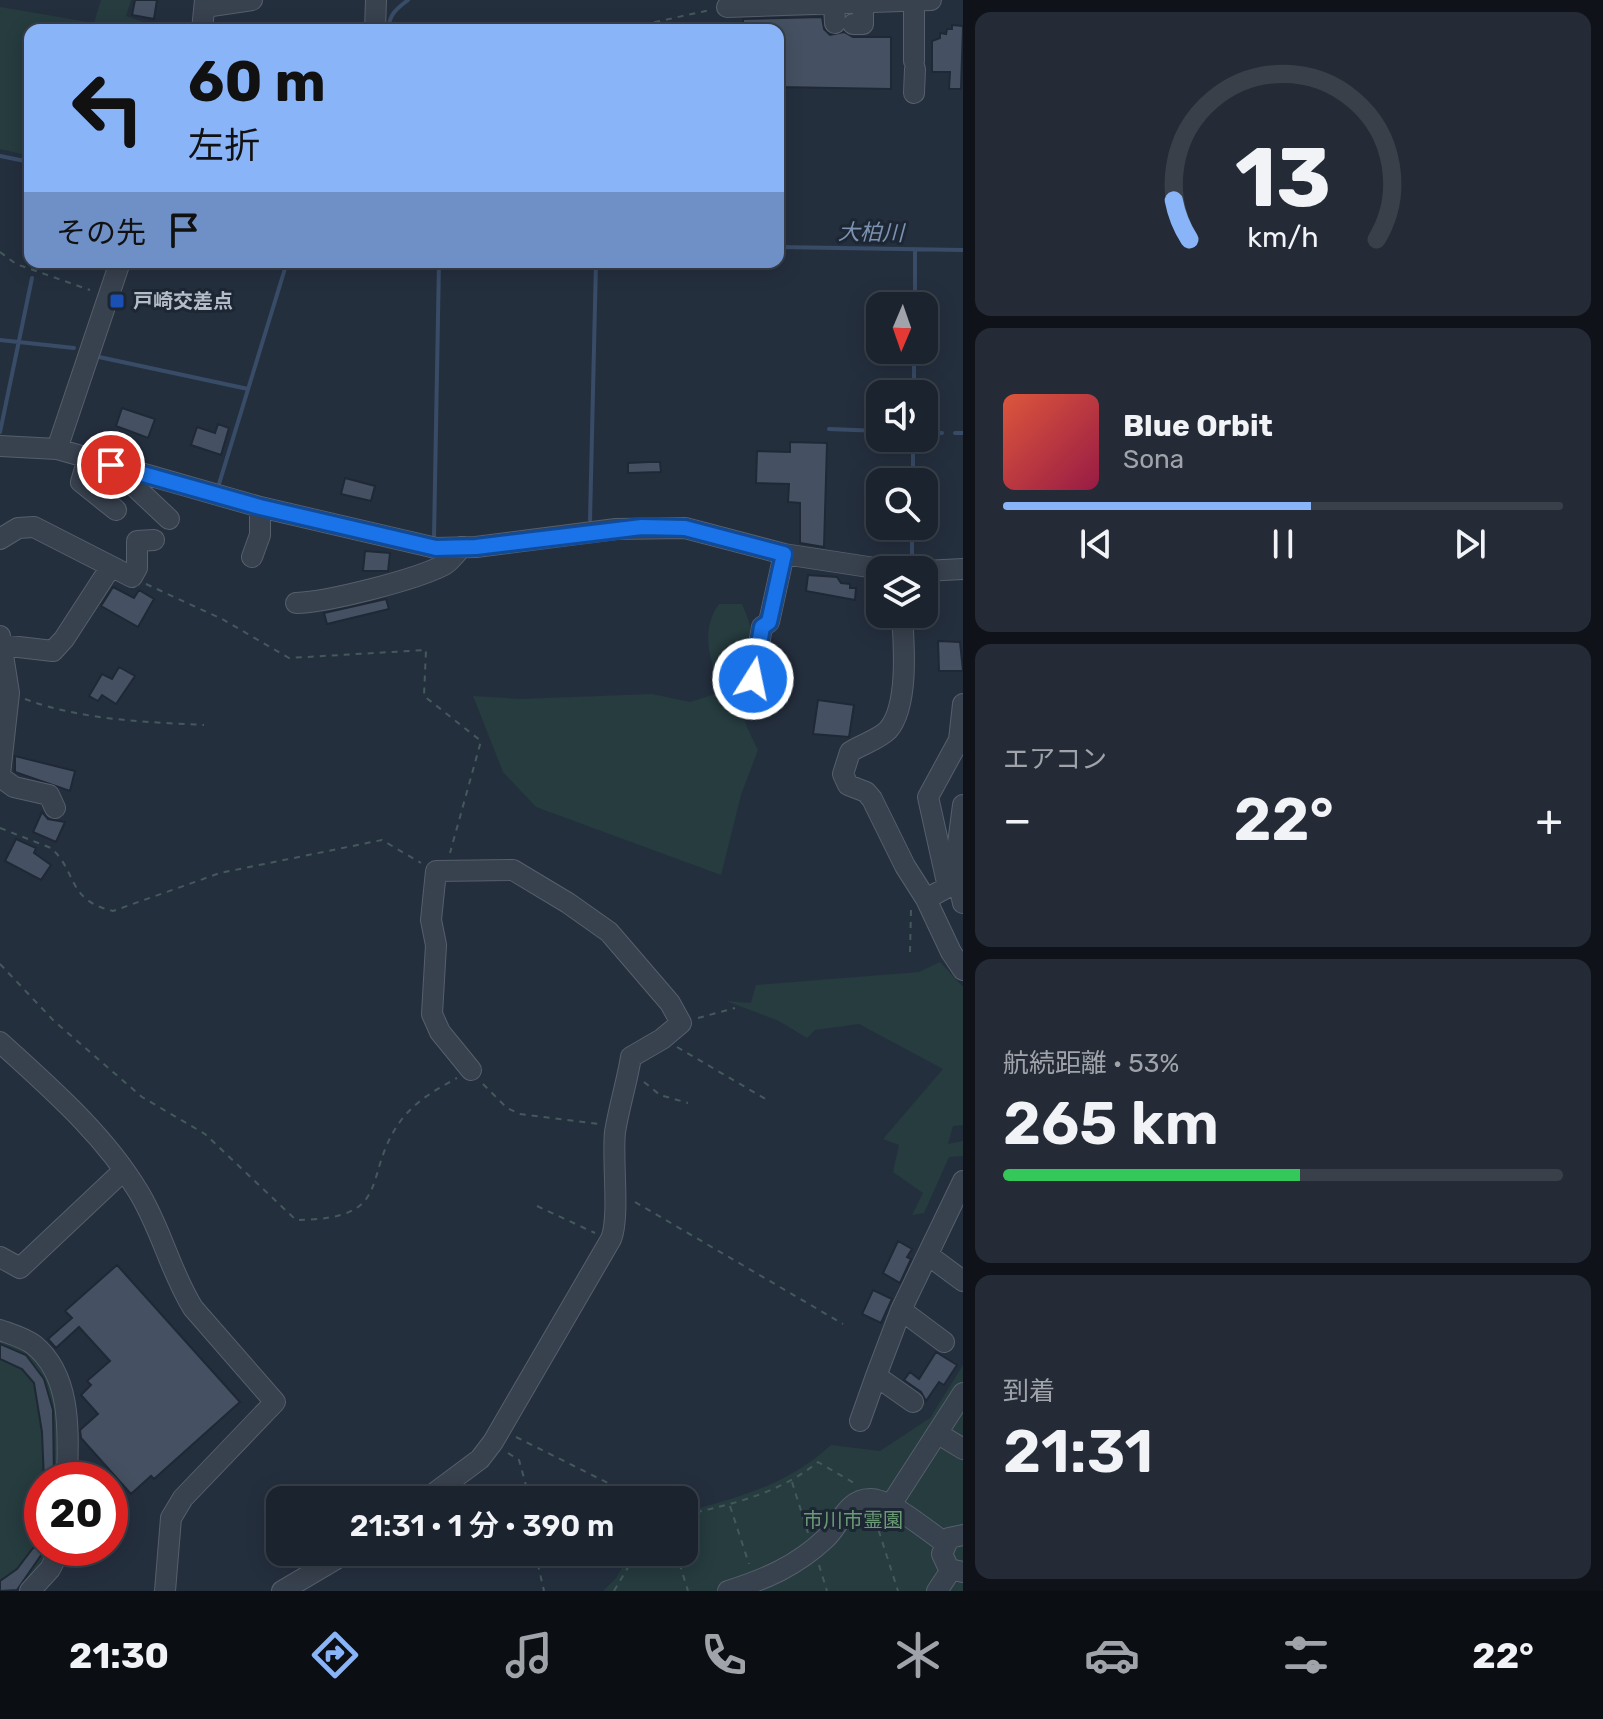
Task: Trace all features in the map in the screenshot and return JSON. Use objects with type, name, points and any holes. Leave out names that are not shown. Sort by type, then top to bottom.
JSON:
[{"type":"street","points":[[203,24],[205,3],[252,0]]},
{"type":"street","points":[[375,24],[376,0]]},
{"type":"street","points":[[727,7],[836,10],[863,2],[922,1],[914,65],[914,93]]},
{"type":"street","points":[[836,10],[863,24],[863,2]]},
{"type":"street","points":[[57,449],[118,268]]},
{"type":"street","points":[[0,446],[57,449],[260,507],[436,548],[642,527],[685,528],[784,554],[866,567]]},
{"type":"street","points":[[88,458],[81,482],[116,510]]},
{"type":"street","points":[[134,472],[134,486],[169,519]]},
{"type":"street","points":[[252,557],[260,535],[260,507]]},
{"type":"street","points":[[0,539],[18,528],[34,527],[132,577],[137,568],[137,541],[154,540]]},
{"type":"street","points":[[296,603],[317,602],[424,573],[446,564],[462,547]]},
{"type":"street","points":[[753,679],[762,627],[769,622],[784,554]]},
{"type":"street","points":[[55,808],[49,795],[14,787],[0,775],[9,693],[1,641],[53,651],[110,568]]},
{"type":"street","points":[[938,570],[963,569]]},
{"type":"street","points":[[903,628],[898,711],[889,729],[850,752],[843,774],[848,785],[866,792],[872,799],[905,866],[918,902],[961,965]]},
{"type":"street","points":[[938,780],[959,796],[962,805],[955,867],[963,903],[948,887],[928,797],[959,740],[963,704]]},
{"type":"street","points":[[444,1486],[480,1459],[497,1436],[611,1239],[615,1228],[615,1132],[631,1057],[662,1039],[681,1023],[670,1003],[609,932],[568,903],[513,870],[440,872],[431,920],[436,945],[432,1014],[440,1032],[471,1070]]},
{"type":"street","points":[[918,902],[948,887]]},
{"type":"street","points":[[0,1042],[57,1095],[106,1147],[155,1221],[182,1291],[193,1308],[275,1402],[183,1498],[171,1518],[165,1591]]},
{"type":"street","points":[[0,1257],[20,1268],[123,1171]]},
{"type":"street","points":[[860,1421],[901,1310],[963,1181]]},
{"type":"street","points":[[928,1255],[963,1281]]},
{"type":"street","points":[[901,1310],[944,1342]]},
{"type":"street","points":[[0,1330],[32,1343],[50,1361],[61,1381],[67,1427],[67,1462]]},
{"type":"street","points":[[876,1376],[913,1402]]},
{"type":"street","points":[[728,1591],[774,1575],[804,1558],[829,1535],[850,1507],[879,1501],[937,1433],[963,1393]]},
{"type":"street","points":[[937,1433],[963,1449]]},
{"type":"street","points":[[879,1501],[954,1539],[942,1558],[957,1571],[937,1591]]},
{"type":"street","points":[[30,1591],[52,1566]]},
{"type":"street","points":[[282,1591],[324,1566]]},
{"type":"path","points":[[647,24],[727,7]]},
{"type":"path","points":[[0,252],[24,267]]},
{"type":"path","points":[[28,268],[109,296]]},
{"type":"path","points":[[0,828],[51,848],[80,894],[113,911],[220,873],[382,840],[440,872],[481,741],[424,696],[426,650],[289,658],[222,619],[132,577]]},
{"type":"path","points":[[9,693],[45,706],[134,722],[204,725]]},
{"type":"path","points":[[910,952],[918,902]]},
{"type":"path","points":[[0,964],[54,1021],[142,1097],[205,1134],[296,1220],[343,1216],[360,1206],[378,1177],[401,1121],[430,1093],[471,1070],[507,1108],[520,1114],[594,1123],[615,1132]]},
{"type":"path","points":[[681,1023],[735,1008]]},
{"type":"path","points":[[662,1039],[769,1101]]},
{"type":"path","points":[[627,1082],[645,1082],[660,1095],[688,1103]]},
{"type":"path","points":[[613,1190],[843,1324]]},
{"type":"path","points":[[537,1206],[611,1239]]},
{"type":"path","points":[[497,1436],[608,1483]]},
{"type":"path","points":[[497,1436],[519,1460],[526,1486]]},
{"type":"path","points":[[698,1512],[755,1498],[818,1462],[879,1501],[898,1591]]},
{"type":"path","points":[[730,1504],[754,1582]]},
{"type":"path","points":[[538,1566],[544,1591]]},
{"type":"path","points":[[614,1591],[629,1566]]},
{"type":"path","points":[[680,1566],[688,1591]]},
{"type":"green space","points":[[101,0],[131,0],[126,16],[149,24],[24,24],[24,155],[0,149],[0,7],[94,23]]},
{"type":"green space","points":[[719,604],[742,604],[752,633],[741,708],[758,750],[741,795],[721,875],[536,807],[503,772],[473,696],[520,699],[652,694],[690,702],[721,692],[708,636],[709,625]]},
{"type":"green space","points":[[940,962],[963,987],[963,1125],[953,1126],[948,1144],[963,1141],[963,1156],[949,1157],[924,1213],[912,1215],[923,1193],[893,1172],[899,1145],[883,1139],[943,1069],[859,1024],[815,1030],[807,1038],[779,1021],[726,1001],[751,1003],[756,985],[919,972]]},
{"type":"green space","points":[[0,1338],[28,1347],[54,1380],[59,1462],[24,1462],[24,1566],[37,1566],[15,1591],[0,1591]]},
{"type":"green space","name":"市川市霊園","points":[[963,1365],[963,1591],[603,1591],[623,1566],[698,1566],[698,1508],[780,1480],[815,1459],[831,1445],[880,1451],[930,1418]]},
{"type":"building","points":[[135,0],[157,0],[154,19],[132,15]]},
{"type":"building","points":[[822,17],[824,29],[830,35],[844,32],[853,37],[891,37],[891,89],[784,87],[784,24],[743,24],[743,19]]},
{"type":"building","points":[[952,25],[963,26],[961,89],[949,89],[950,72],[932,72],[932,41],[940,38],[940,33],[946,34]]},
{"type":"building","points":[[122,408],[155,419],[148,438],[116,426]]},
{"type":"building","points":[[218,424],[229,428],[221,455],[191,445],[197,427],[215,433]]},
{"type":"building","points":[[790,442],[827,443],[824,547],[800,543],[800,503],[788,502],[789,484],[756,483],[757,451],[790,452]]},
{"type":"building","points":[[660,462],[661,472],[628,473],[628,463]]},
{"type":"building","points":[[345,478],[375,486],[371,501],[341,494]]},
{"type":"building","points":[[365,551],[390,553],[388,571],[363,571]]},
{"type":"building","points":[[808,575],[837,577],[841,583],[856,588],[855,600],[806,591]]},
{"type":"building","points":[[113,587],[134,598],[139,590],[154,599],[138,627],[101,606]]},
{"type":"building","points":[[386,599],[389,609],[327,624],[324,613]]},
{"type":"building","points":[[938,641],[960,642],[963,671],[939,671]]},
{"type":"building","points":[[119,667],[135,676],[116,704],[102,695],[98,701],[89,696],[102,674],[112,679]]},
{"type":"building","points":[[818,700],[854,705],[849,737],[813,734]]},
{"type":"building","points":[[15,756],[75,771],[70,791],[15,772]]},
{"type":"building","points":[[42,812],[48,819],[65,822],[56,842],[33,832]]},
{"type":"building","points":[[16,839],[36,848],[34,853],[51,865],[41,880],[5,861]]},
{"type":"building","points":[[898,1241],[912,1249],[900,1283],[883,1273]]},
{"type":"building","points":[[117,1265],[240,1402],[154,1479],[151,1476],[131,1494],[128,1491],[128,1462],[102,1462],[81,1438],[80,1430],[98,1414],[81,1395],[91,1385],[87,1381],[110,1361],[79,1327],[56,1348],[48,1339],[72,1318],[65,1311]]},
{"type":"building","points":[[873,1290],[892,1299],[881,1323],[862,1314]]},
{"type":"building","points":[[0,1344],[26,1355],[44,1379],[53,1410],[54,1462],[43,1462],[34,1383],[22,1369],[0,1359]]},
{"type":"building","points":[[936,1352],[957,1365],[944,1385],[939,1382],[926,1401],[921,1392],[904,1380],[910,1372],[919,1379]]},
{"type":"building","points":[[24,1560],[24,1566],[34,1566],[17,1590],[0,1591],[0,1581]]},
{"type":"waterway","points":[[389,24],[397,9],[408,0]]},
{"type":"waterway","name":"大柏川","points":[[0,156],[24,161]]},
{"type":"waterway","name":"大柏川","points":[[784,247],[963,250]]},
{"type":"waterway","points":[[915,249],[915,292]]},
{"type":"waterway","points":[[219,484],[285,268]]},
{"type":"waterway","points":[[434,538],[439,268]]},
{"type":"waterway","points":[[590,520],[596,268]]},
{"type":"waterway","points":[[0,432],[32,278]]},
{"type":"waterway","points":[[0,340],[74,348]]},
{"type":"waterway","points":[[99,357],[248,389]]},
{"type":"waterway","points":[[914,364],[914,380]]},
{"type":"waterway","points":[[829,429],[866,430]]},
{"type":"waterway","points":[[938,433],[942,433]]},
{"type":"waterway","points":[[955,433],[963,433]]},
{"type":"waterway","points":[[913,452],[913,468]]},
{"type":"waterway","points":[[912,540],[912,556]]},
{"type":"place","name":"戸崎交差点","points":[[117,301]]},
{"type":"route","points":[[111,465],[260,507],[436,548],[476,547],[642,527],[685,528],[784,554],[769,622],[762,627],[753,679]]}]
